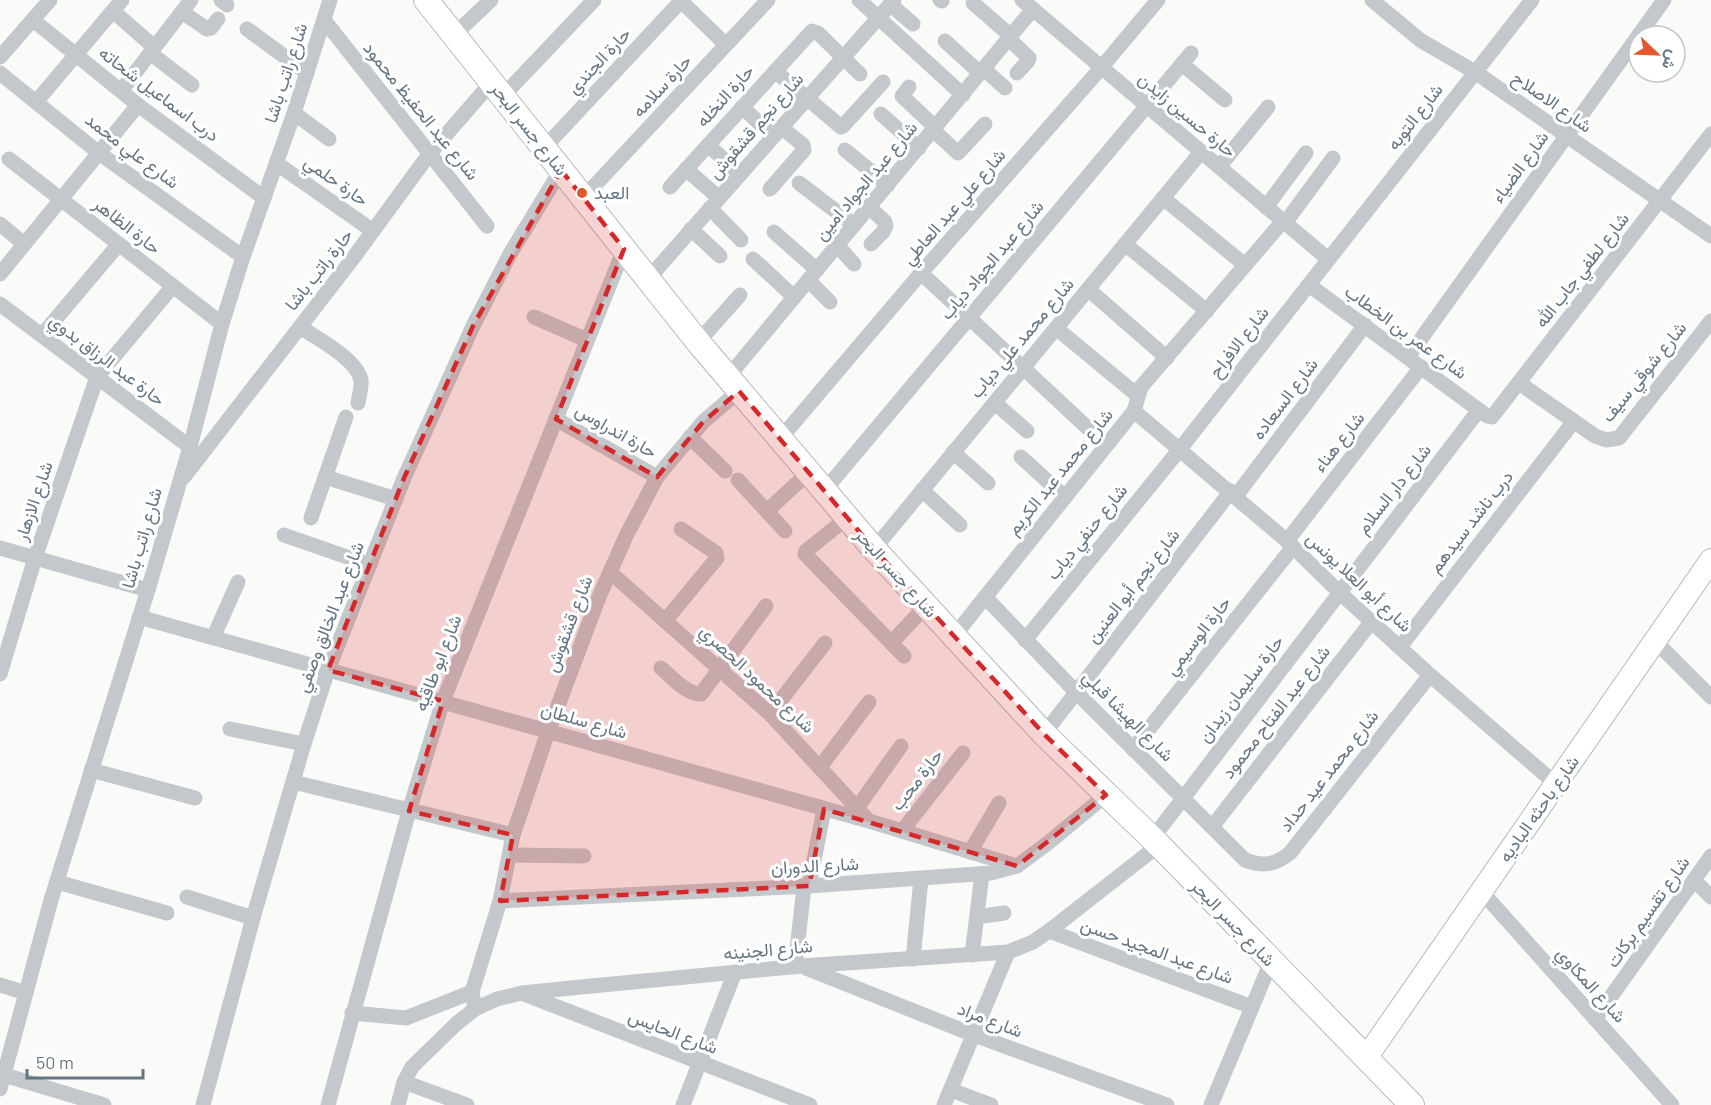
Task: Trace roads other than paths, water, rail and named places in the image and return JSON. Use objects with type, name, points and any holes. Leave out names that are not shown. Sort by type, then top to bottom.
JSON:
[{"type":"main road","name":"شارع جسر البحر","points":[[426,0],[698,342],[874,549],[1044,734],[1155,842],[1412,1105]]},
{"type":"street","points":[[0,57],[50,0]]},
{"type":"street","name":"شارع راتب باشا","points":[[2,1082],[57,882],[190,447],[222,324],[330,0]]},
{"type":"street","points":[[454,35],[490,0]]},
{"type":"street","name":"حارة راتب باشا","points":[[178,484],[300,327],[430,153],[594,0]]},
{"type":"street","points":[[681,0],[726,45]]},
{"type":"street","name":"حارة الجندي","points":[[544,148],[681,0]]},
{"type":"street","name":"حارة سلامه","points":[[584,198],[768,0]]},
{"type":"street","points":[[859,0],[963,95]]},
{"type":"street","name":"شارع علي عبد العاطي","points":[[780,440],[921,273],[1158,0]]},
{"type":"street","name":"شارع الاصلاح","points":[[1372,0],[1420,40],[1475,72],[1711,236]]},
{"type":"street","name":"شارع التوبه","points":[[1328,259],[1532,0]]},
{"type":"street","name":"شارع الضياء","points":[[1408,357],[1664,0]]},
{"type":"street","points":[[892,2],[913,24]]},
{"type":"street","name":"شارع نجم قشقوش","points":[[648,279],[892,2]]},
{"type":"street","points":[[974,3],[1029,58],[1017,73]]},
{"type":"street","name":"حارة حسين زايدن","points":[[1028,3],[1101,68],[1328,259]]},
{"type":"street","name":"شارع عبد الجواد امين","points":[[734,384],[794,297],[1010,38],[1028,3]]},
{"type":"street","points":[[36,102],[118,6],[152,50],[192,85]]},
{"type":"street","points":[[121,90],[186,6],[205,29],[211,28],[218,19]]},
{"type":"street","name":"درب اسماعيل شحاته","points":[[33,20],[138,105],[264,198]]},
{"type":"street","name":"شارع عبد الحفيظ محمود","points":[[324,21],[487,226]]},
{"type":"street","points":[[247,28],[307,73]]},
{"type":"street","name":"حارة النخله","points":[[670,187],[810,32],[818,33],[843,57]]},
{"type":"street","points":[[945,41],[1005,88]]},
{"type":"street","points":[[843,57],[860,74]]},
{"type":"street","name":"شارع عبد الجواد دياب","points":[[766,511],[816,482],[969,318],[1186,58],[1226,100]]},
{"type":"street","points":[[774,71],[840,126],[843,126],[883,82]]},
{"type":"street","name":"شارع علي محمد","points":[[0,73],[99,153],[243,257]]},
{"type":"street","points":[[909,87],[902,96],[958,153],[986,124]]},
{"type":"street","points":[[0,274],[138,105]]},
{"type":"street","points":[[742,107],[777,132],[803,145],[804,150],[770,189]]},
{"type":"street","points":[[1219,168],[1268,107]]},
{"type":"street","points":[[294,113],[329,139]]},
{"type":"street","points":[[881,114],[919,147]]},
{"type":"street","name":"شارع لطفي جاب الله","points":[[1479,410],[1489,417],[1495,415],[1711,134]]},
{"type":"street","points":[[708,145],[740,174]]},
{"type":"street","points":[[845,150],[888,185]]},
{"type":"street","name":"شارع محمد علي دياب","points":[[874,549],[1201,152]]},
{"type":"street","points":[[1266,207],[1306,153]]},
{"type":"street","name":"شارع محمد عبد الكريم","points":[[954,636],[1134,411],[1141,387],[1284,222],[1334,158]]},
{"type":"street","name":"حارة الظاهر","points":[[9,159],[222,324]]},
{"type":"street","name":"حارة حلمي","points":[[276,163],[373,231]]},
{"type":"street","points":[[686,169],[741,240]]},
{"type":"street","name":"شارع عبد الخالق وصفي","points":[[203,1105],[253,918],[328,670],[396,499],[473,326],[510,254],[561,170]]},
{"type":"street","points":[[799,183],[854,225]]},
{"type":"street","points":[[1163,198],[1245,265]]},
{"type":"street","points":[[869,207],[885,222],[886,226],[871,244]]},
{"type":"street","points":[[0,224],[24,244]]},
{"type":"street","points":[[691,229],[720,256]]},
{"type":"street","points":[[774,232],[813,275],[830,302]]},
{"type":"street","points":[[42,335],[119,244]]},
{"type":"street","points":[[1125,244],[1206,311]]},
{"type":"street","points":[[837,245],[854,264]]},
{"type":"street","name":"شارع ابو طاقيه","points":[[328,1105],[409,811],[443,701],[624,249]]},
{"type":"street","points":[[753,259],[794,297]]},
{"type":"street","name":"شارع الافراح","points":[[1180,449],[1328,259]]},
{"type":"street","points":[[921,273],[1106,445]]},
{"type":"street","name":"شارع عمر بن الخطاب","points":[[1309,285],[1479,410]]},
{"type":"street","points":[[97,376],[173,286]]},
{"type":"street","points":[[1088,289],[1167,358]]},
{"type":"street","points":[[698,342],[740,295]]},
{"type":"street","name":"حارة عبد الرزاق بدوي","points":[[0,304],[190,447]]},
{"type":"street","points":[[534,317],[587,340]]},
{"type":"street","name":"شارع شوقي سيف","points":[[1574,421],[1595,436],[1606,440],[1619,438],[1711,321]]},
{"type":"street","name":"شارع السعاده","points":[[1233,494],[1365,325]]},
{"type":"street","points":[[300,327],[339,353],[358,370],[362,381],[358,403]]},
{"type":"street","points":[[1056,328],[1137,395]]},
{"type":"street","name":"شارع هناء","points":[[1290,544],[1421,367]]},
{"type":"street","name":"شارع الازهار","points":[[0,674],[3,654],[97,376]]},
{"type":"street","points":[[1519,383],[1574,421]]},
{"type":"street","name":"شارع قشقوش","points":[[475,1009],[472,992],[500,901],[513,836],[548,732],[610,572],[657,477],[734,384]]},
{"type":"street","points":[[995,403],[1027,431]]},
{"type":"street","name":"شارع دار السلام","points":[[1339,592],[1479,410]]},
{"type":"street","name":"شارع أبو العلا يونس","points":[[1134,411],[1290,544],[1430,675],[1556,784]]},
{"type":"street","points":[[311,518],[346,417]]},
{"type":"street","name":"حارة اندراوس","points":[[556,419],[657,477]]},
{"type":"street","name":"درب ناشد سيدهم","points":[[1400,647],[1574,421]]},
{"type":"street","points":[[690,437],[732,476],[785,531]]},
{"type":"street","name":"شارع حنفي دياب","points":[[1025,640],[1180,449]]},
{"type":"street","points":[[953,452],[988,483]]},
{"type":"street","points":[[1021,457],[1065,497]]},
{"type":"street","points":[[325,477],[396,499]]},
{"type":"street","points":[[922,490],[960,525]]},
{"type":"street","name":"شارع نجم أبو العنين","points":[[1044,734],[1233,494]]},
{"type":"street","points":[[847,518],[805,554],[904,656]]},
{"type":"street","points":[[665,621],[717,558],[716,553],[681,529]]},
{"type":"street","points":[[284,535],[370,565]]},
{"type":"street","name":"حارة الوسيمي","points":[[1133,749],[1290,544]]},
{"type":"street","points":[[0,548],[147,590]]},
{"type":"street","name":"شارع باحثه الباديه","points":[[1366,1058],[1711,560]]},
{"type":"street","name":"شارع محمود الحصري","points":[[610,572],[770,714],[869,821]]},
{"type":"street","points":[[213,638],[238,582]]},
{"type":"street","name":"حارة سليمان زيدان","points":[[1155,842],[1183,798],[1339,592]]},
{"type":"street","name":"شارع الهيشا قبلي","points":[[985,597],[1076,692],[1245,860]]},
{"type":"street","points":[[661,668],[696,695],[701,694],[766,606]]},
{"type":"street","points":[[892,642],[926,606]]},
{"type":"street","name":"شارع سلطان","points":[[139,617],[869,821],[1017,866]]},
{"type":"street","name":"شارع عبد الفتاح محمود","points":[[1212,827],[1372,621]]},
{"type":"street","points":[[1655,640],[1711,696]]},
{"type":"street","points":[[770,714],[825,643]]},
{"type":"street","name":"شارع محمد عيد حداد","points":[[1245,860],[1256,865],[1268,865],[1280,861],[1290,853],[1430,675]]},
{"type":"street","points":[[820,767],[869,702]]},
{"type":"street","points":[[230,729],[304,744]]},
{"type":"street","points":[[857,808],[901,746]]},
{"type":"street","name":"حارة محب","points":[[902,831],[963,753]]},
{"type":"street","points":[[91,770],[195,798]]},
{"type":"street","points":[[293,782],[513,836]]},
{"type":"street","name":"شارع الدوران","points":[[500,901],[807,887],[982,874],[1017,866],[1106,795]]},
{"type":"street","points":[[970,852],[999,803]]},
{"type":"street","points":[[798,966],[807,887],[824,809]]},
{"type":"street","name":"شارع الجنينه","points":[[398,1105],[404,1082],[412,1067],[456,1024],[475,1009],[497,999],[522,993],[798,966],[1008,952],[1034,942],[1049,932],[1155,842]]},
{"type":"street","points":[[510,855],[584,856]]},
{"type":"street","name":"شارع تقسيم بركات","points":[[1595,1019],[1711,856]]},
{"type":"street","points":[[972,955],[982,874]]},
{"type":"street","points":[[913,959],[921,879]]},
{"type":"street","points":[[1694,880],[1711,897]]},
{"type":"street","points":[[57,882],[167,913]]},
{"type":"street","name":"شارع المكاوي","points":[[1482,892],[1672,1105]]},
{"type":"street","points":[[187,897],[253,918]]},
{"type":"street","points":[[977,916],[1004,913]]},
{"type":"street","name":"شارع عبد المجيد حسن","points":[[1049,932],[1252,1006]]},
{"type":"street","points":[[944,1105],[1008,952]]},
{"type":"street","points":[[1211,1105],[1271,962]]},
{"type":"street","name":"شارع مراد","points":[[798,966],[974,1035],[1167,1105]]},
{"type":"street","points":[[683,1105],[735,972]]},
{"type":"street","points":[[0,985],[26,993]]},
{"type":"street","points":[[352,1013],[406,1018],[472,992]]},
{"type":"street","name":"شارع الحايس","points":[[522,993],[810,1105]]},
{"type":"street","points":[[2,1082],[104,1105]]},
{"type":"street","points":[[404,1082],[467,1105]]},
{"type":"street","points":[[951,1090],[991,1105]]},
{"type":"place","name":"العبد","points":[[582,193]]}]
